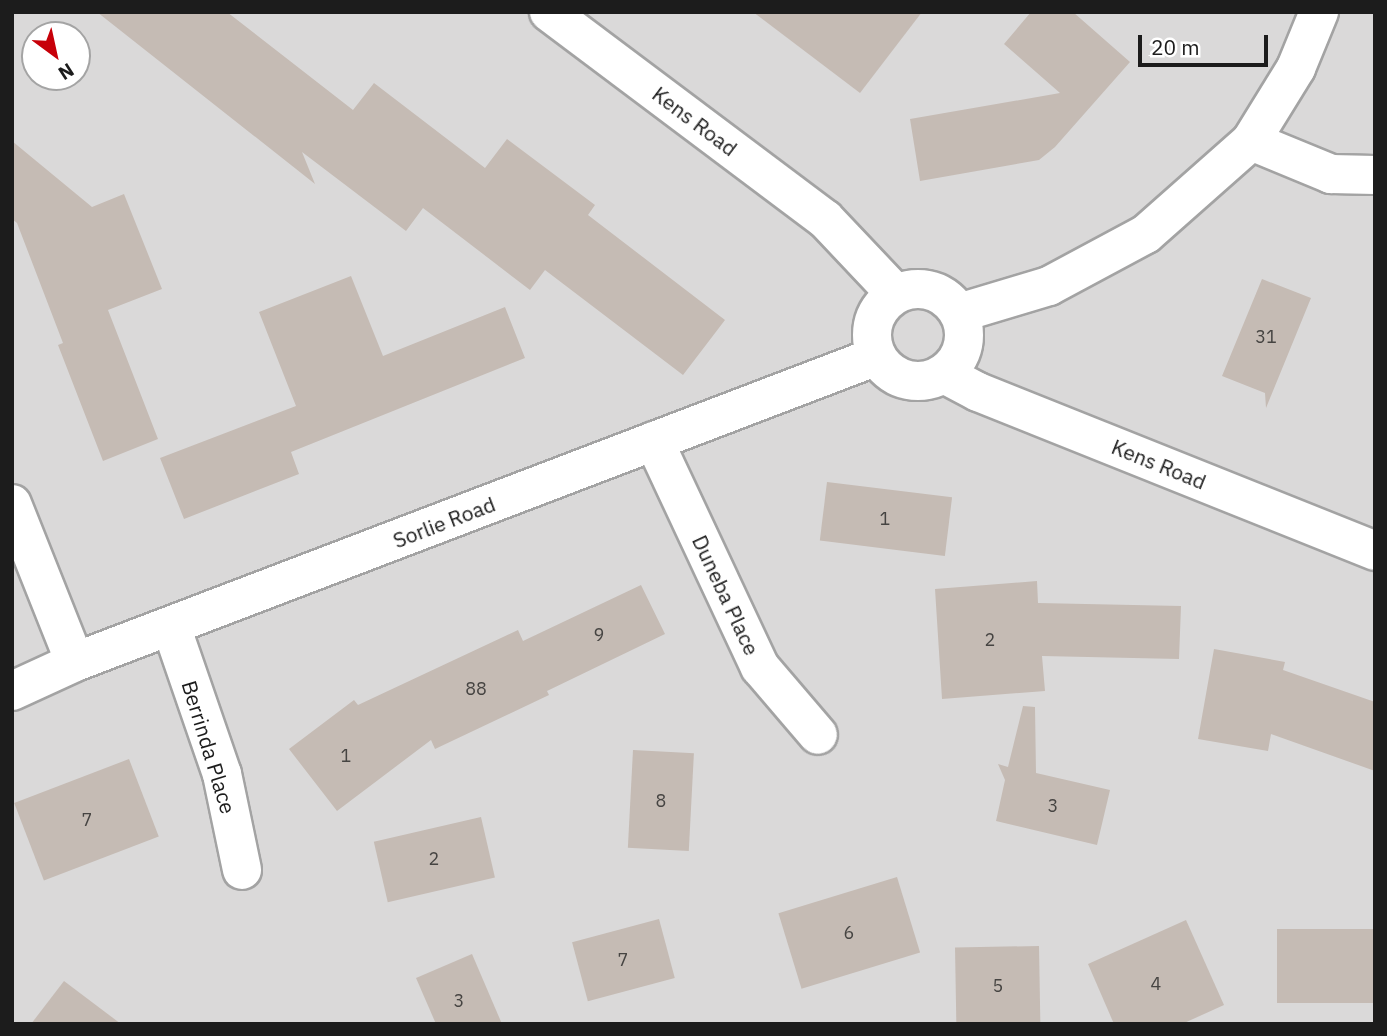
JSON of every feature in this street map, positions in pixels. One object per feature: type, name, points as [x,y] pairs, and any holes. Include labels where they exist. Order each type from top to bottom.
[{"type":"street","name":"Kens Road","points":[[549,12],[825,219],[896,294]]},
{"type":"street","points":[[959,313],[1049,286],[1146,234],[1251,141],[1296,68],[1319,12]]},
{"type":"street","points":[[1251,141],[1331,174],[1375,175]]},
{"type":"street","points":[[909,289],[928,289],[941,294],[959,313],[965,334],[963,346],[960,357],[944,374],[923,381],[901,378],[891,373],[877,356],[872,339],[874,322],[877,313],[896,294],[909,289]]},
{"type":"street","name":"Sorlie Road","points":[[12,691],[75,662],[877,356]]},
{"type":"street","name":"Kens Road","points":[[944,374],[978,392],[1375,551]]},
{"type":"street","name":"Duneba Place","points":[[654,441],[760,667],[818,735]]},
{"type":"street","points":[[12,504],[75,662]]},
{"type":"street","name":"Berrinda Place","points":[[171,626],[222,774],[242,870]]},
{"type":"shaded area","points":[[12,12],[1375,12],[1375,1024],[12,1024]]},
{"type":"building","points":[[97,12],[227,12],[353,110],[374,83],[485,168],[507,139],[595,205],[588,215],[725,320],[683,375],[545,270],[530,290],[423,208],[406,231],[302,152],[315,184]]},
{"type":"building","points":[[753,12],[922,12],[860,93]]},
{"type":"building","points":[[1031,12],[1073,12],[1130,62],[1055,147],[1039,160],[920,181],[910,119],[1060,93],[1004,44]]},
{"type":"building","points":[[12,141],[92,207],[124,194],[162,289],[108,310],[158,439],[103,461],[58,345],[63,343],[17,223],[12,219]]},
{"type":"building","points":[[351,276],[383,356],[505,307],[525,358],[291,452],[299,474],[184,519],[160,458],[296,406],[259,312]]},
{"type":"building","points":[[1262,279],[1311,298],[1266,408],[1265,393],[1222,376]]},
{"type":"building","points":[[827,482],[952,497],[945,556],[820,541]]},
{"type":"building","points":[[1037,581],[1038,603],[1181,606],[1179,659],[1042,656],[1045,691],[942,699],[935,589]]},
{"type":"building","points":[[641,585],[665,634],[547,691],[549,695],[435,749],[431,740],[337,811],[289,749],[354,700],[358,705],[518,630],[523,641]]},
{"type":"building","points":[[1214,649],[1285,662],[1283,670],[1375,702],[1375,771],[1271,734],[1268,751],[1198,739]]},
{"type":"building","points":[[1023,706],[1035,707],[1036,773],[1110,790],[1097,845],[996,821],[1005,780],[998,764],[1008,767]]},
{"type":"building","points":[[633,750],[694,753],[689,851],[628,848]]},
{"type":"building","points":[[129,759],[159,836],[44,881],[14,803]]},
{"type":"building","points":[[481,817],[495,877],[388,902],[374,842]]},
{"type":"building","points":[[897,877],[920,953],[802,989],[778,913]]},
{"type":"building","points":[[659,919],[675,978],[588,1001],[572,942]]},
{"type":"building","points":[[1186,920],[1224,1005],[1182,1024],[1114,1024],[1088,964]]},
{"type":"building","points":[[1277,929],[1375,929],[1375,1003],[1277,1003]]},
{"type":"building","points":[[1039,946],[1040,1024],[956,1024],[955,947]]},
{"type":"building","points":[[472,954],[502,1024],[436,1024],[416,978]]},
{"type":"building","points":[[64,981],[121,1024],[31,1024]]}]
